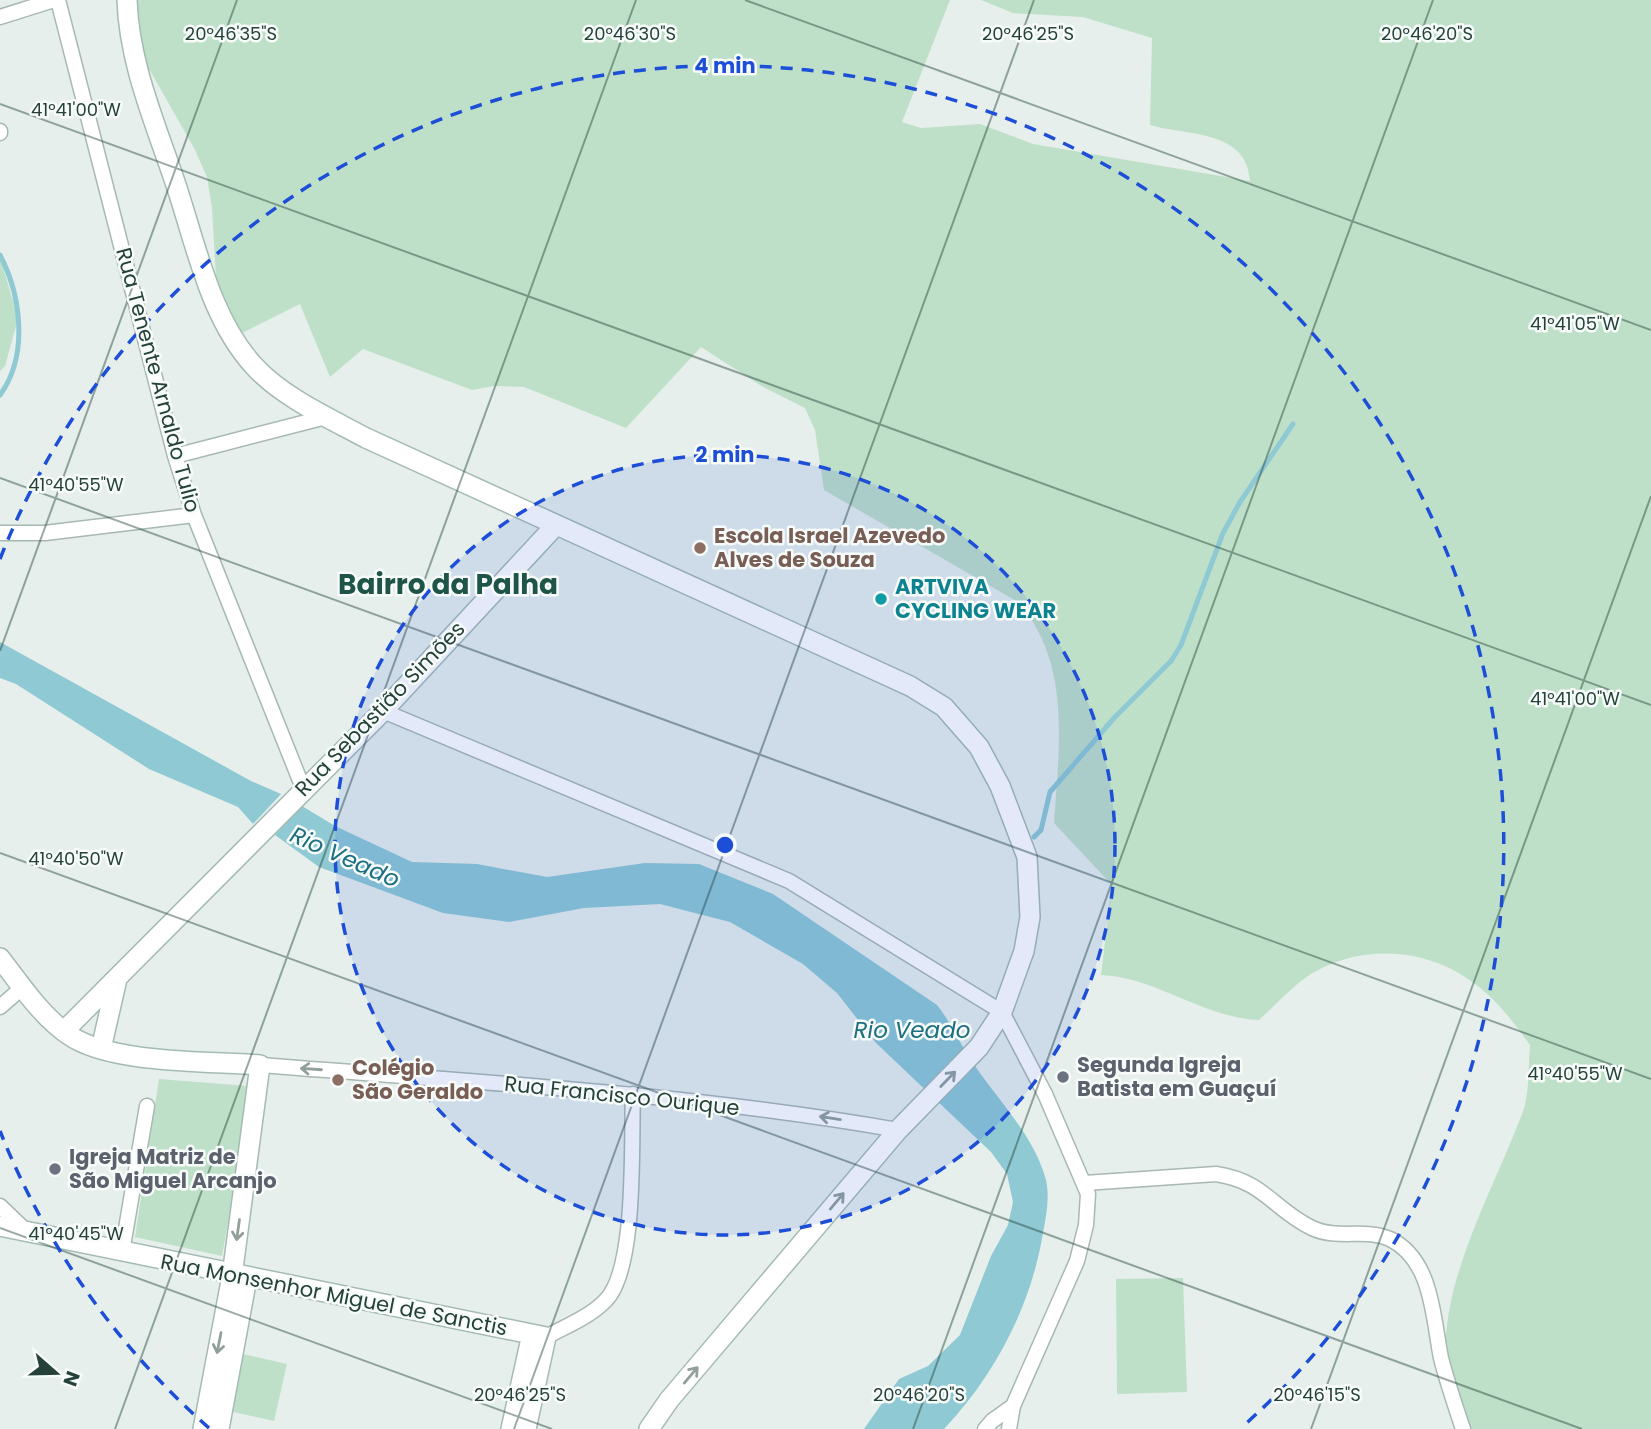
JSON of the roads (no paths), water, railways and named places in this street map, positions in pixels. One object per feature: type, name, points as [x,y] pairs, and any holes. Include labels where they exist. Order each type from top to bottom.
[{"type":"street","points":[[0,17],[56,0]]},
{"type":"street","name":"Rua Tenente Arnaldo Tulio","points":[[56,0],[175,456],[297,794]]},
{"type":"street","points":[[127,0],[135,64],[224,321],[255,367],[327,417],[555,526],[776,623],[910,686],[944,707],[979,747],[1000,786],[1027,857],[1030,917],[1024,951],[1002,1012],[979,1047],[898,1130],[669,1400],[649,1429]]},
{"type":"street","points":[[175,456],[327,417]]},
{"type":"street","points":[[0,533],[45,533],[194,514]]},
{"type":"street","name":"Rua Sebastião Simões","points":[[64,1031],[297,794],[383,711],[555,526]]},
{"type":"street","points":[[383,711],[789,881],[1002,1012],[1045,1094],[1088,1194],[1086,1225],[1077,1261],[1013,1406],[1009,1429]]},
{"type":"street","points":[[0,958],[64,1031],[101,1049],[125,1055],[260,1065],[239,1277],[219,1429]]},
{"type":"street","points":[[101,1049],[117,978]]},
{"type":"street","points":[[0,1007],[23,987]]},
{"type":"street","name":"Rua Francisco Ourique","points":[[260,1065],[633,1094],[826,1117],[898,1130]]},
{"type":"street","points":[[511,1429],[539,1335],[595,1310],[616,1285],[625,1258],[633,1094]]},
{"type":"street","points":[[122,1252],[147,1106]]},
{"type":"street","points":[[1084,1183],[1216,1174],[1235,1177],[1251,1183],[1300,1222],[1316,1230],[1334,1234],[1374,1234],[1391,1240],[1412,1259],[1425,1281],[1449,1387],[1463,1429]]},
{"type":"street","points":[[0,1206],[26,1231]]},
{"type":"street","name":"Rua Monsenhor Miguel de Sanctis","points":[[0,1226],[239,1277],[539,1335]]},
{"type":"street","points":[[203,1429],[239,1277]]},
{"type":"street","points":[[526,1429],[539,1335]]},
{"type":"street","points":[[985,1429],[1013,1406]]},
{"type":"water","points":[[0,642],[251,781],[281,794],[253,824],[238,807],[149,769],[16,684],[0,678]]},
{"type":"water","name":"Rio Veado","points":[[302,806],[335,826],[412,862],[477,864],[547,877],[645,863],[699,864],[773,894],[937,1005],[978,1070],[1032,1146],[1046,1180],[1048,1193],[1037,1260],[1020,1313],[995,1363],[944,1429],[864,1429],[899,1379],[928,1366],[960,1335],[991,1256],[1008,1225],[1013,1202],[1007,1174],[991,1152],[876,1043],[837,993],[803,964],[730,922],[660,904],[584,908],[509,922],[443,913],[319,867],[275,835]]},
{"type":"waterway","points":[[0,255],[13,288],[19,325],[15,362],[0,395]]},
{"type":"waterway","points":[[1034,837],[1041,830],[1050,792],[1114,718],[1171,661],[1181,645],[1223,533],[1240,502],[1293,424]]},
{"type":"place","name":"Escola Israel Azevedo Alves de Souza","points":[[700,548]]},
{"type":"place","name":"ARTVIVA CYCLING WEAR","points":[[881,599]]},
{"type":"place","name":"Segunda Igreja Batista em Guaçuí","points":[[1063,1077]]},
{"type":"place","name":"Colégio São Geraldo","points":[[338,1080]]},
{"type":"place","name":"Igreja Matriz de São Miguel Arcanjo","points":[[55,1169]]},
{"type":"district","name":"Bairro da Palha","points":[[448,584]]}]
